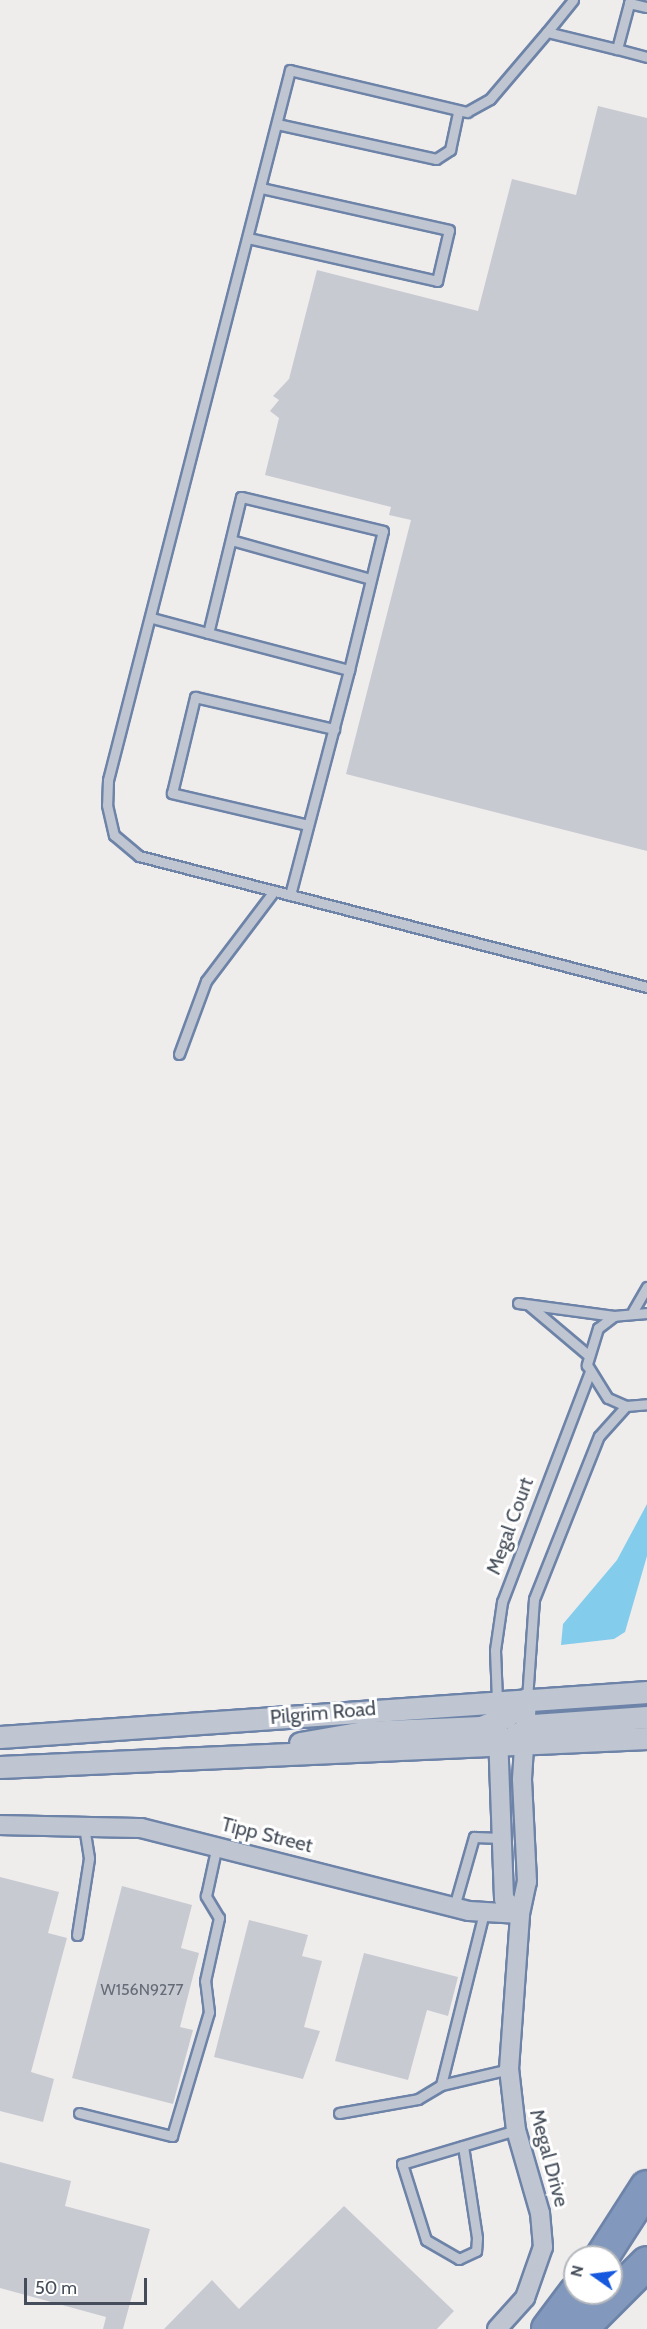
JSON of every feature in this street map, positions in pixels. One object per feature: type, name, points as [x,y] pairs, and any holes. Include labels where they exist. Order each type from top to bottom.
[{"type":"highway","points":[[610,2245],[647,2187]]},
{"type":"highway","points":[[581,2329],[647,2263]]},
{"type":"highway","points":[[548,2329],[566,2305]]},
{"type":"street","name":"Pilgrim Road","points":[[0,1737],[498,1711],[527,1699],[647,1692]]},
{"type":"street","name":"Megal Drive","points":[[497,2329],[531,2288],[543,2247],[540,2213],[516,2130],[509,2069],[520,1914],[527,1882],[525,1735],[527,1699]]},
{"type":"street","points":[[273,1755],[304,1741],[498,1711],[504,1899],[520,1914]]},
{"type":"street","points":[[499,1744],[525,1735],[647,1717]]},
{"type":"street","points":[[525,1735],[647,1738]]},
{"type":"street","name":"Pilgrim Road","points":[[0,1767],[499,1744]]},
{"type":"street","name":"Tipp Street","points":[[0,1825],[84,1823],[218,1845],[454,1907],[484,1913],[520,1914]]},
{"type":"lane","points":[[573,0],[490,99],[458,113],[290,70],[152,618],[108,780],[114,835],[140,856],[647,987]]},
{"type":"lane","points":[[617,49],[630,1],[647,7]]},
{"type":"lane","points":[[547,32],[647,57]]},
{"type":"lane","points":[[277,123],[436,159],[450,150],[458,113]]},
{"type":"lane","points":[[248,238],[437,281],[449,230],[261,188]]},
{"type":"lane","points":[[208,633],[241,496],[383,531],[290,895]]},
{"type":"lane","points":[[231,540],[371,579]]},
{"type":"lane","points":[[152,618],[349,670]]},
{"type":"lane","points":[[308,825],[172,793],[195,697],[334,729]]},
{"type":"lane","points":[[179,1054],[206,981],[274,891]]},
{"type":"lane","points":[[633,1311],[647,1287]]},
{"type":"lane","points":[[518,1303],[614,1316],[633,1311],[647,1313]]},
{"type":"lane","points":[[530,1306],[588,1355]]},
{"type":"lane","points":[[614,1316],[598,1328],[588,1355],[590,1372],[608,1398],[626,1406],[647,1405]]},
{"type":"lane","name":"Megal Court","points":[[498,1711],[496,1643],[502,1602],[590,1372]]},
{"type":"lane","points":[[527,1699],[534,1599],[599,1436],[626,1406]]},
{"type":"lane","points":[[77,1935],[88,1878],[84,1823]]},
{"type":"lane","points":[[454,1907],[474,1837],[502,1838]]},
{"type":"lane","points":[[79,2113],[172,2136],[210,2012],[204,1981],[219,1918],[206,1896],[218,1845]]},
{"type":"lane","points":[[441,2085],[484,1913]]},
{"type":"lane","points":[[339,2113],[418,2099],[441,2085],[509,2069]]},
{"type":"lane","points":[[463,2146],[477,2238],[476,2251],[459,2259],[426,2240],[402,2164],[516,2130]]},
{"type":"water","points":[[647,1504],[647,1556],[625,1632],[614,1639],[561,1645],[563,1624],[617,1560]]},
{"type":"building","points":[[598,106],[647,118],[647,851],[346,774],[411,520],[389,515],[391,507],[265,475],[279,418],[270,411],[279,400],[273,396],[289,379],[317,270],[478,311],[512,179],[576,195]]},
{"type":"building","points":[[0,1877],[59,1892],[48,1933],[67,1938],[31,2072],[54,2079],[43,2122],[0,2111]]},
{"type":"building","points":[[122,1886],[192,1905],[181,1948],[199,1953],[180,2027],[193,2030],[173,2104],[72,2078]]},
{"type":"building","points":[[249,1920],[308,1935],[302,1956],[322,1961],[304,2027],[320,2031],[303,2079],[214,2057]]},
{"type":"building","points":[[364,1953],[458,1977],[448,2016],[427,2010],[408,2080],[335,2061]]},
{"type":"building","points":[[0,2162],[71,2181],[65,2206],[150,2229],[123,2329],[103,2329],[106,2317],[0,2288]]},
{"type":"building","points":[[344,2206],[454,2311],[437,2329],[164,2329],[212,2280],[239,2309]]}]
